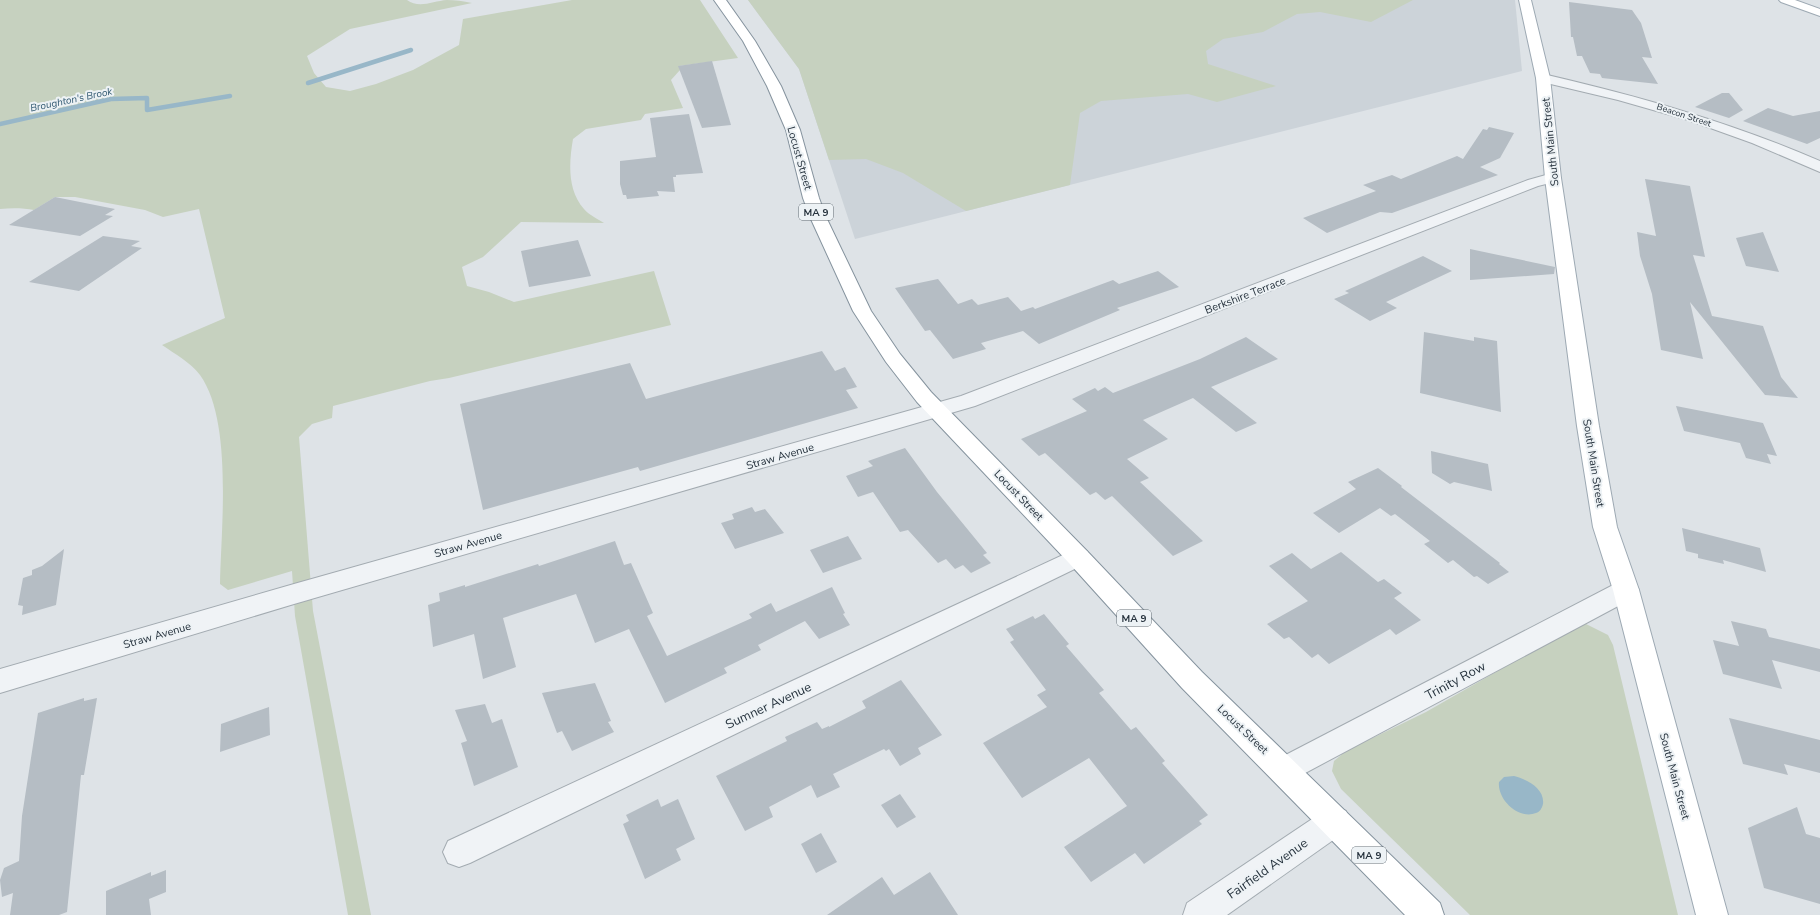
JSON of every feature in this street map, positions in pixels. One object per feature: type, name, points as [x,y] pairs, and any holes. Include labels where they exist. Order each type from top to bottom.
[{"type":"main road","name":"Locust Street","points":[[720,0],[749,41],[778,94],[793,130],[811,198],[818,217],[862,311],[893,358],[938,411],[1078,557],[1192,680],[1428,915]]},
{"type":"main road","name":"South Main Street","points":[[1525,0],[1543,78],[1553,178],[1595,474],[1605,527],[1626,590],[1712,915]]},
{"type":"main road","points":[[1784,0],[1820,13]]},
{"type":"street","name":"Beacon Street","points":[[1543,78],[1649,104],[1697,119],[1816,163]]},
{"type":"street","name":"Berkshire Terrace","points":[[938,411],[1026,380],[1533,182],[1553,178]]},
{"type":"street","name":"Straw Avenue","points":[[0,681],[299,593],[938,411]]},
{"type":"street","name":"Sumner Avenue","points":[[459,852],[1078,557]]},
{"type":"street","name":"Trinity Row","points":[[1284,770],[1626,590]]},
{"type":"street","name":"Fairfield Avenue","points":[[1199,915],[1335,821]]},
{"type":"shaded area","points":[[748,0],[1515,0],[1522,71],[855,239],[799,69]]},
{"type":"green space","points":[[0,0],[407,0],[416,4],[426,4],[447,0],[472,3],[350,29],[307,56],[314,73],[326,87],[350,91],[376,84],[413,70],[459,45],[463,19],[572,0],[700,0],[738,58],[679,66],[680,70],[671,80],[683,108],[645,114],[641,120],[586,129],[573,139],[570,166],[572,185],[578,201],[586,211],[604,223],[521,222],[483,257],[462,267],[467,286],[489,292],[514,302],[654,271],[671,325],[449,378],[430,381],[333,406],[332,418],[312,424],[299,437],[313,611],[371,915],[348,915],[295,616],[292,571],[228,590],[220,584],[223,476],[217,419],[210,395],[200,375],[187,362],[162,345],[225,318],[199,209],[163,217],[145,210],[75,197],[55,197],[34,210],[17,208],[0,209]]},
{"type":"green space","points":[[748,0],[1413,0],[1371,22],[1320,12],[1297,14],[1263,32],[1223,39],[1206,51],[1208,64],[1276,86],[1217,102],[1188,94],[1101,101],[1080,113],[1070,185],[966,211],[903,173],[866,159],[829,160],[799,69]]},
{"type":"green space","points":[[1586,624],[1608,635],[1613,645],[1678,915],[1470,915],[1341,789],[1332,771],[1334,761],[1346,751],[1426,712],[1576,626]]},
{"type":"water","points":[[1514,776],[1524,779],[1534,785],[1541,793],[1543,804],[1539,812],[1522,814],[1516,811],[1505,801],[1501,795],[1499,782],[1504,777]]},
{"type":"building","points":[[1569,2],[1632,10],[1641,23],[1652,58],[1642,57],[1658,84],[1602,78],[1600,74],[1590,73],[1582,56],[1577,56],[1573,37],[1571,37]]},
{"type":"building","points":[[712,61],[731,125],[702,128],[678,66]]},
{"type":"building","points":[[1722,93],[1729,93],[1743,110],[1729,118],[1695,107]]},
{"type":"building","points":[[1768,108],[1793,116],[1820,111],[1820,138],[1807,144],[1743,121]]},
{"type":"building","points":[[689,114],[703,173],[676,175],[676,177],[673,177],[675,192],[657,191],[659,196],[627,199],[626,195],[623,195],[620,184],[620,161],[656,157],[650,118]]},
{"type":"building","points":[[1489,127],[1514,133],[1500,158],[1480,167],[1498,175],[1392,213],[1380,212],[1327,233],[1303,218],[1376,191],[1363,185],[1392,175],[1401,179],[1457,156],[1463,159],[1483,129],[1487,130]]},
{"type":"building","points":[[1645,179],[1690,186],[1705,257],[1693,255],[1712,316],[1763,326],[1781,377],[1798,398],[1765,395],[1690,302],[1703,359],[1661,350],[1652,294],[1640,256],[1637,232],[1656,236]]},
{"type":"building","points":[[55,197],[115,209],[105,215],[113,216],[80,236],[9,225]]},
{"type":"building","points":[[1763,232],[1779,272],[1746,266],[1736,238]]},
{"type":"building","points":[[103,236],[140,241],[131,246],[142,248],[79,291],[29,282]]},
{"type":"building","points":[[578,240],[591,276],[529,287],[521,251]]},
{"type":"building","points":[[1470,249],[1555,267],[1554,274],[1470,280]]},
{"type":"building","points":[[1423,256],[1452,271],[1386,302],[1397,308],[1370,321],[1334,299],[1349,293],[1345,291]]},
{"type":"building","points":[[1158,271],[1179,287],[1117,308],[1120,310],[1039,344],[1023,331],[981,343],[986,349],[953,359],[930,330],[925,331],[895,288],[938,279],[958,304],[972,299],[978,305],[1008,297],[1021,311],[1033,307],[1035,309],[1113,280],[1119,284]]},
{"type":"building","points":[[1424,332],[1474,341],[1474,337],[1497,341],[1501,412],[1420,393]]},
{"type":"building","points":[[1246,337],[1278,359],[1211,387],[1257,423],[1236,432],[1193,398],[1143,420],[1168,439],[1127,459],[1149,478],[1140,482],[1203,541],[1173,556],[1112,496],[1105,500],[1096,492],[1090,495],[1045,453],[1039,456],[1021,439],[1087,411],[1072,399],[1095,388],[1098,391],[1105,387],[1113,393],[1200,359]]},
{"type":"building","points":[[822,351],[835,371],[845,367],[857,387],[846,390],[858,408],[640,471],[638,467],[483,510],[460,404],[630,363],[646,399]]},
{"type":"building","points":[[1676,406],[1763,423],[1777,456],[1767,454],[1771,464],[1746,458],[1740,443],[1684,431]]},
{"type":"building","points":[[905,448],[937,492],[987,553],[983,555],[991,563],[971,573],[963,565],[955,569],[946,559],[938,563],[908,530],[900,532],[873,492],[858,497],[846,476],[873,466],[868,461]]},
{"type":"building","points":[[1431,451],[1488,464],[1492,491],[1454,482],[1450,484],[1432,473]]},
{"type":"building","points":[[1378,468],[1500,563],[1499,564],[1509,572],[1488,584],[1477,576],[1474,577],[1453,560],[1448,563],[1424,544],[1430,541],[1395,514],[1391,516],[1380,508],[1339,533],[1313,513],[1356,489],[1348,482]]},
{"type":"building","points":[[752,507],[755,512],[765,509],[784,533],[735,549],[721,523],[734,519],[732,514]]},
{"type":"building","points":[[1682,528],[1760,548],[1766,572],[1723,560],[1724,564],[1698,558],[1698,554],[1686,551]]},
{"type":"building","points":[[848,536],[862,559],[823,573],[810,550]]},
{"type":"building","points":[[615,541],[624,565],[631,563],[653,613],[647,616],[667,656],[752,618],[749,614],[771,603],[776,612],[832,587],[845,613],[843,614],[850,625],[819,639],[805,621],[758,645],[761,650],[724,668],[727,673],[665,703],[629,629],[595,643],[576,594],[503,618],[516,667],[483,679],[474,634],[433,647],[428,605],[440,601],[439,593],[465,585],[465,587],[538,564],[539,566]]},
{"type":"building","points":[[64,549],[56,605],[22,615],[23,606],[18,605],[23,578],[32,575],[32,570],[42,566]]},
{"type":"building","points":[[1341,552],[1378,582],[1384,579],[1402,593],[1394,598],[1421,620],[1396,635],[1390,629],[1329,664],[1318,654],[1312,658],[1289,637],[1284,639],[1267,624],[1308,601],[1269,566],[1292,553],[1311,569]]},
{"type":"building","points":[[1044,614],[1069,644],[1066,646],[1104,690],[1099,693],[1131,730],[1136,727],[1165,761],[1162,763],[1208,815],[1199,821],[1202,824],[1144,864],[1135,853],[1091,882],[1064,847],[1127,806],[1089,758],[1022,798],[983,743],[1047,707],[1037,695],[1046,690],[1010,642],[1014,640],[1006,629],[1033,616],[1035,619]]},
{"type":"building","points":[[1731,621],[1766,629],[1769,637],[1820,649],[1820,672],[1772,660],[1782,689],[1723,674],[1713,640],[1739,646]]},
{"type":"building","points":[[901,680],[942,735],[918,748],[921,754],[900,766],[889,749],[886,751],[884,749],[833,774],[840,787],[817,798],[811,785],[769,807],[773,817],[745,831],[716,776],[787,741],[785,737],[817,722],[822,729],[829,727],[866,708],[862,701]]},
{"type":"building","points":[[595,683],[611,721],[608,722],[614,732],[572,751],[562,731],[557,733],[542,693]]},
{"type":"building","points":[[84,698],[84,701],[97,698],[84,775],[81,775],[67,912],[59,915],[10,915],[13,893],[2,897],[0,880],[4,868],[19,861],[22,816],[38,713]]},
{"type":"building","points":[[485,704],[492,723],[502,719],[518,767],[474,786],[461,743],[467,741],[455,710]]},
{"type":"building","points":[[269,707],[270,735],[220,752],[221,724]]},
{"type":"building","points":[[1729,718],[1820,740],[1820,773],[1784,764],[1788,775],[1743,764]]},
{"type":"building","points":[[900,794],[916,817],[897,828],[881,805]]},
{"type":"building","points":[[658,799],[661,807],[678,799],[695,839],[676,849],[681,860],[645,879],[623,824],[629,821],[626,815]]},
{"type":"building","points":[[1797,807],[1806,834],[1820,838],[1820,904],[1764,888],[1748,828]]},
{"type":"building","points":[[821,833],[837,862],[816,873],[801,844]]},
{"type":"building","points":[[166,870],[166,892],[149,899],[151,915],[106,915],[106,891],[151,872],[151,876]]},
{"type":"building","points":[[930,872],[958,915],[827,915],[882,877],[894,895]]},
{"type":"waterway","name":"Broughton's Brook","points":[[308,83],[411,50]]},
{"type":"waterway","name":"Broughton's Brook","points":[[0,124],[111,99],[147,98],[147,110],[230,96]]}]
